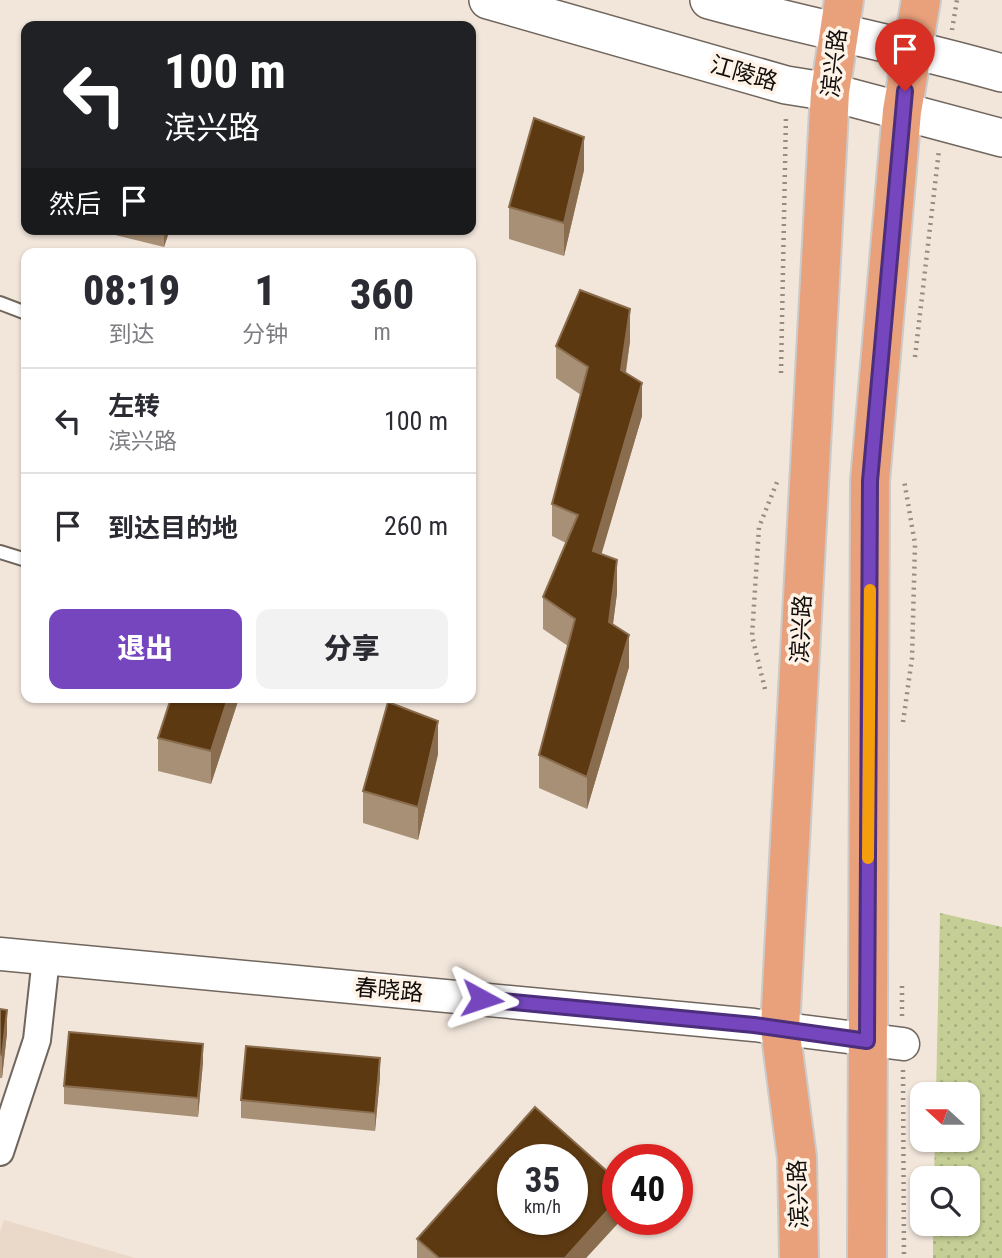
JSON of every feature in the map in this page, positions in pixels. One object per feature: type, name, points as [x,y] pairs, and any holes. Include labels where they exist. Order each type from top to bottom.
[{"type":"main road","name":"江陵路","points":[[488,0],[786,85],[830,92],[1002,138]]},
{"type":"main road","points":[[709,0],[792,23],[840,16],[930,54],[1002,73]]},
{"type":"main road","points":[[867,1258],[866,1161],[885,1042],[870,481],[902,111],[930,54],[921,0]]},
{"type":"main road","name":"滨兴路","points":[[799,1258],[797,1158],[780,1028],[830,92],[840,16]]},
{"type":"street","name":"春晓路","points":[[0,954],[780,1028],[885,1042]]},
{"type":"street","points":[[0,1152],[37,1040],[46,958]]},
{"type":"lane","points":[[0,303],[21,311]]},
{"type":"lane","points":[[0,552],[21,558]]},
{"type":"path","points":[[930,54],[957,0]]},
{"type":"path","points":[[914,363],[942,121]]},
{"type":"path","points":[[902,470],[915,544],[912,658],[902,726]]},
{"type":"path","points":[[902,975],[885,1042],[904,1258]]},
{"type":"shaded area","points":[[4,1220],[135,1258],[0,1258],[0,1232]]},
{"type":"green space","points":[[940,913],[1002,927],[1002,1258],[933,1258],[933,1236],[980,1236],[980,1166],[934,1166],[935,1152],[980,1152],[980,1082],[936,1082]]},
{"type":"building","points":[[534,118],[584,137],[564,223],[509,207]]},
{"type":"building","points":[[580,290],[630,309],[621,370],[642,383],[593,551],[617,560],[609,622],[629,635],[587,777],[539,755],[575,619],[543,597],[578,515],[552,504],[588,367],[556,346]]},
{"type":"building","points":[[169,703],[226,703],[211,751],[158,738]]},
{"type":"building","points":[[388,703],[438,721],[418,807],[363,791]]},
{"type":"building","points":[[0,1009],[7,1010],[2,1055],[0,1054]]},
{"type":"building","points":[[69,1032],[203,1044],[198,1098],[64,1086]]},
{"type":"building","points":[[246,1046],[380,1058],[375,1113],[241,1100]]},
{"type":"building","points":[[535,1107],[576,1144],[502,1144]]},
{"type":"building","points":[[497,1150],[497,1235],[586,1235],[565,1258],[439,1258],[417,1239]]},
{"type":"building","points":[[588,1154],[602,1167],[602,1217],[588,1232]]},
{"type":"slow traffic","points":[[868,858],[870,590]]},
{"type":"route","points":[[482,999],[754,1025],[867,1041],[870,481],[905,91]]}]
